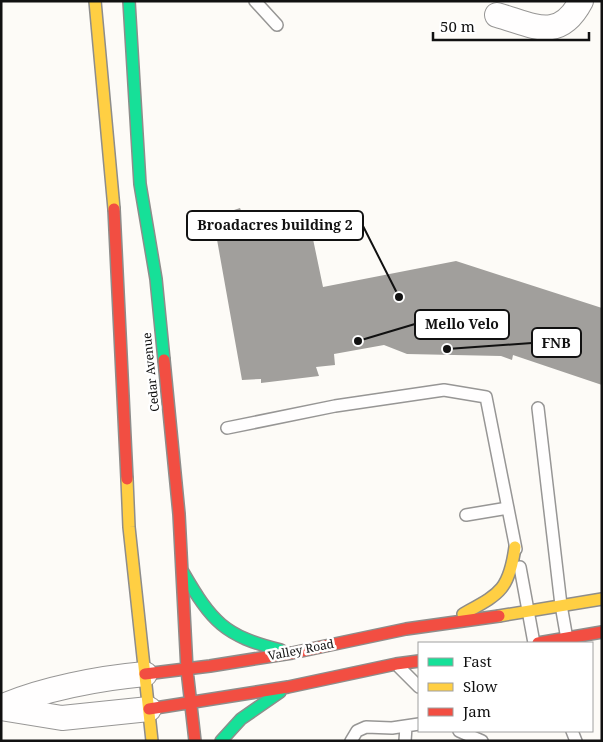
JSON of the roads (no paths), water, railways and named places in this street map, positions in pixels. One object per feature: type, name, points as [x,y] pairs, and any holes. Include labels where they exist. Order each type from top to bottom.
[{"type":"main road","points":[[95,1],[113,186],[129,527],[152,741]]},
{"type":"main road","name":"Cedar Avenue","points":[[129,1],[140,184],[156,279],[179,514],[187,670],[194,741]]},
{"type":"main road","points":[[448,623],[497,596],[507,581],[516,547]]},
{"type":"main road","points":[[181,568],[199,600],[217,623],[230,633],[249,642],[292,652]]},
{"type":"main road","name":"Valley Road","points":[[145,674],[187,670],[292,652],[406,629],[528,612],[602,599]]},
{"type":"main road","points":[[552,642],[567,641],[602,632]]},
{"type":"main road","name":"Valley Road","points":[[149,709],[288,687],[418,661]]},
{"type":"main road","points":[[221,741],[232,725],[288,687]]},
{"type":"street","points":[[497,15],[541,28],[558,27],[572,17],[581,1]]},
{"type":"street","name":"Valley Road","points":[[1,708],[24,698],[57,689],[124,676],[145,674]]},
{"type":"street","name":"Valley Road","points":[[1,708],[62,718],[149,709]]},
{"type":"lane","points":[[254,1],[277,25]]},
{"type":"lane","points":[[227,428],[335,406],[436,391],[454,391],[486,397],[534,642]]},
{"type":"lane","points":[[538,408],[560,605],[567,641]]},
{"type":"lane","points":[[466,516],[508,508]]},
{"type":"lane","points":[[396,664],[418,686]]},
{"type":"lane","points":[[351,741],[361,728],[418,724]]},
{"type":"lane","points":[[405,741],[406,726]]},
{"type":"lane","points":[[461,732],[482,741]]},
{"type":"place","name":"Broadacres building 2","points":[[399,297]]},
{"type":"place","name":"Mello Velo","points":[[358,341]]},
{"type":"place","name":"FNB","points":[[447,349]]}]
